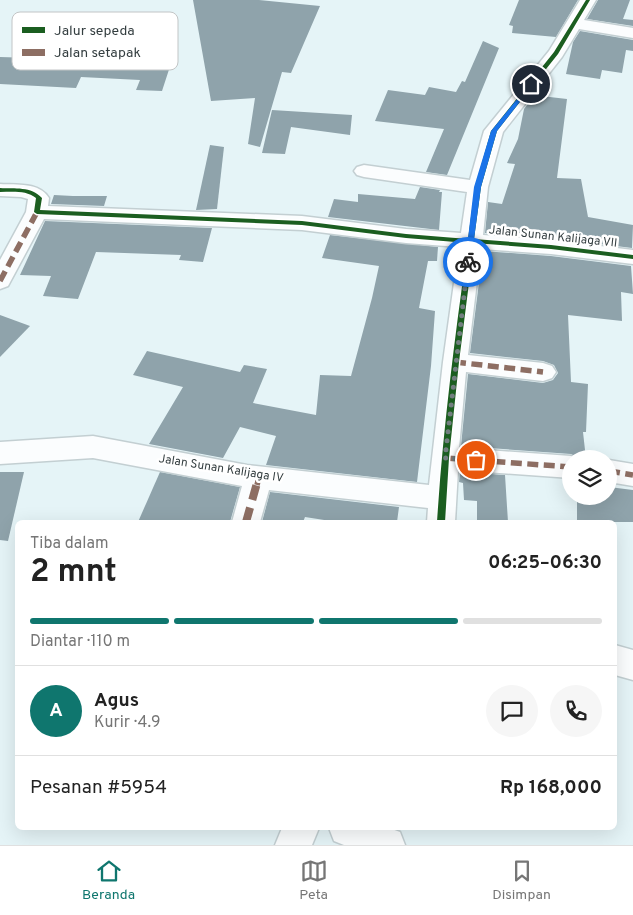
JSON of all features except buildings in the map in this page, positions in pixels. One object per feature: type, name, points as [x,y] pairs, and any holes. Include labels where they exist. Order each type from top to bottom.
[{"type":"street","points":[[442,510],[445,458],[455,362],[478,187],[494,131],[556,53],[588,0]]},
{"type":"street","points":[[575,23],[633,33]]},
{"type":"street","points":[[364,171],[478,187]]},
{"type":"street","points":[[0,190],[28,192],[36,194],[39,198],[37,212],[0,281]]},
{"type":"street","name":"Jalan Sunan Kalijaga VII","points":[[37,212],[302,223],[406,236],[471,240],[633,257]]},
{"type":"street","points":[[455,362],[543,372]]},
{"type":"street","name":"Jalan Sunan Kalijaga IV","points":[[0,453],[93,447],[442,510]]},
{"type":"street","points":[[445,458],[562,466]]},
{"type":"street","points":[[617,472],[633,474]]},
{"type":"street","points":[[247,520],[259,477]]},
{"type":"street","points":[[617,661],[633,665]]},
{"type":"street","points":[[293,845],[300,830]]},
{"type":"street","points":[[352,830],[387,845]]},
{"type":"marked path","points":[[0,281],[37,212]]},
{"type":"marked path","points":[[455,362],[543,372]]},
{"type":"marked path","points":[[445,458],[562,466]]},
{"type":"marked path","points":[[617,472],[633,475]]},
{"type":"marked path","points":[[247,520],[259,477]]},
{"type":"cycle path","points":[[441,520],[445,458],[455,362],[478,187],[494,131],[556,53],[588,0]]},
{"type":"cycle path","points":[[0,190],[26,191],[36,195],[39,198],[37,212],[302,223],[406,236],[551,247],[633,257]]},
{"type":"way so far","points":[[468,262],[445,458],[476,460]]},
{"type":"route","points":[[468,262],[478,187],[494,131],[531,84]]}]
